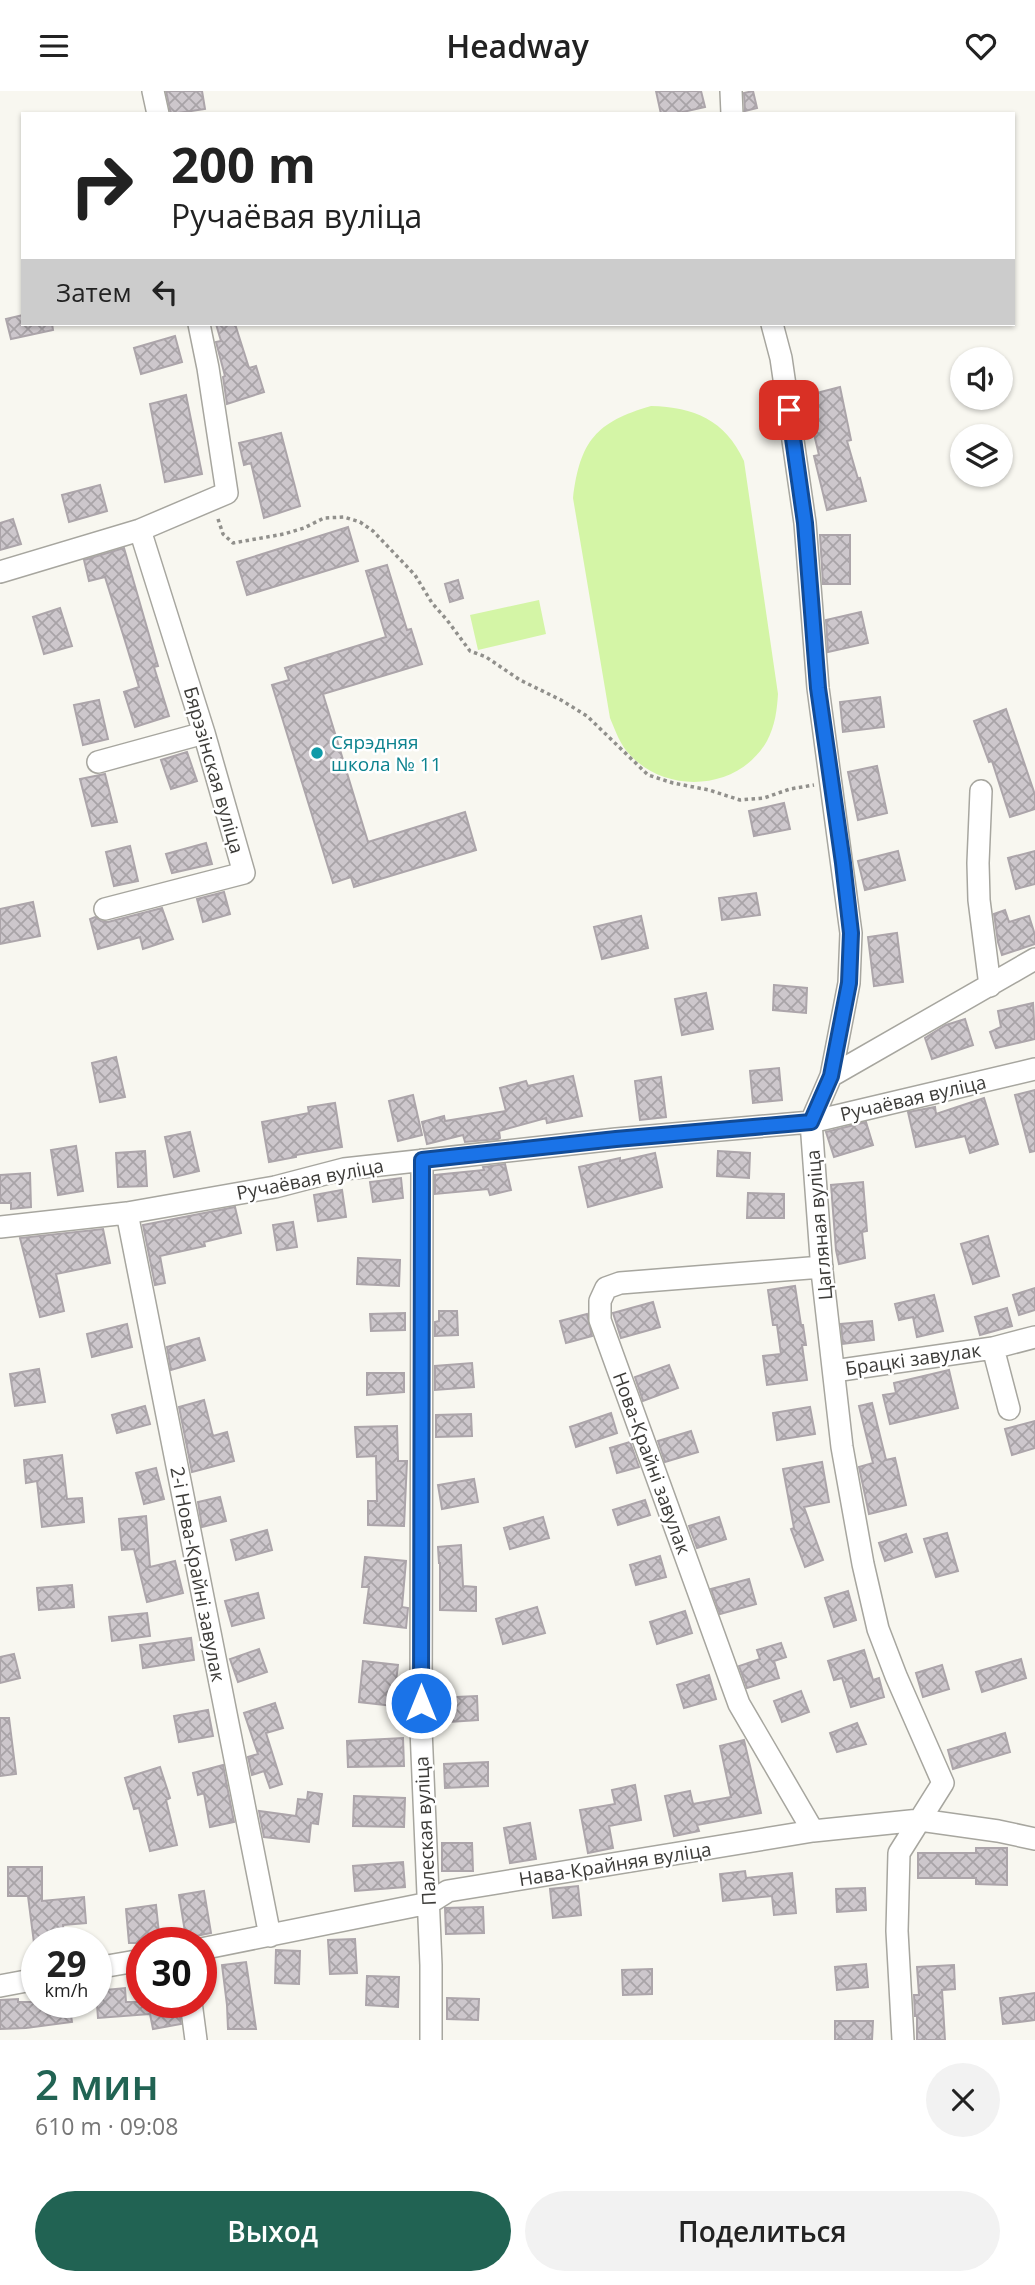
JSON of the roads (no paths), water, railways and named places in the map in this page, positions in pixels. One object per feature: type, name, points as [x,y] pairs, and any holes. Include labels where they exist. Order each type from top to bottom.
[{"type":"street","points":[[153,91],[158,112]]},
{"type":"street","points":[[731,91],[732,112]]},
{"type":"street","points":[[0,572],[140,530],[227,493],[199,326]]},
{"type":"street","name":"Цагляная вуліца","points":[[773,326],[781,358],[803,511],[818,688],[848,910],[851,956],[849,983],[831,1076],[811,1122],[822,1267],[842,1447],[878,1629],[943,1783],[920,1820]]},
{"type":"street","name":"Бярэзінская вуліца","points":[[105,909],[244,873],[204,733],[140,530]]},
{"type":"street","points":[[98,762],[204,733]]},
{"type":"street","points":[[981,791],[979,900],[990,986]]},
{"type":"street","points":[[831,1076],[1035,959]]},
{"type":"street","name":"Ручаёвая вуліца","points":[[0,1227],[127,1213],[275,1187],[344,1170],[628,1138],[811,1122],[1035,1069]]},
{"type":"street","name":"Палеская вуліца","points":[[422,1160],[421,1729],[429,1903],[431,2040]]},
{"type":"street","name":"2-і Нова-Крайні завулак","points":[[127,1213],[270,1936]]},
{"type":"street","name":"Нова-Крайні завулак","points":[[813,1831],[739,1704],[600,1320],[600,1301],[606,1288],[620,1283],[822,1267]]},
{"type":"street","name":"Брацкі завулак","points":[[834,1371],[993,1348],[1035,1337]]},
{"type":"street","name":"Брацкі завулак","points":[[993,1348],[1009,1409]]},
{"type":"street","points":[[903,2040],[897,1931],[899,1853],[920,1820]]},
{"type":"street","name":"Нава-Крайняя вуліца","points":[[217,1946],[429,1903],[448,1891],[813,1831],[920,1820],[1035,1839]]},
{"type":"street","points":[[0,1986],[21,1982]]},
{"type":"street","points":[[193,2018],[196,2040]]},
{"type":"place","name":"Сярэдняя школа № 11","points":[[317,753]]}]
